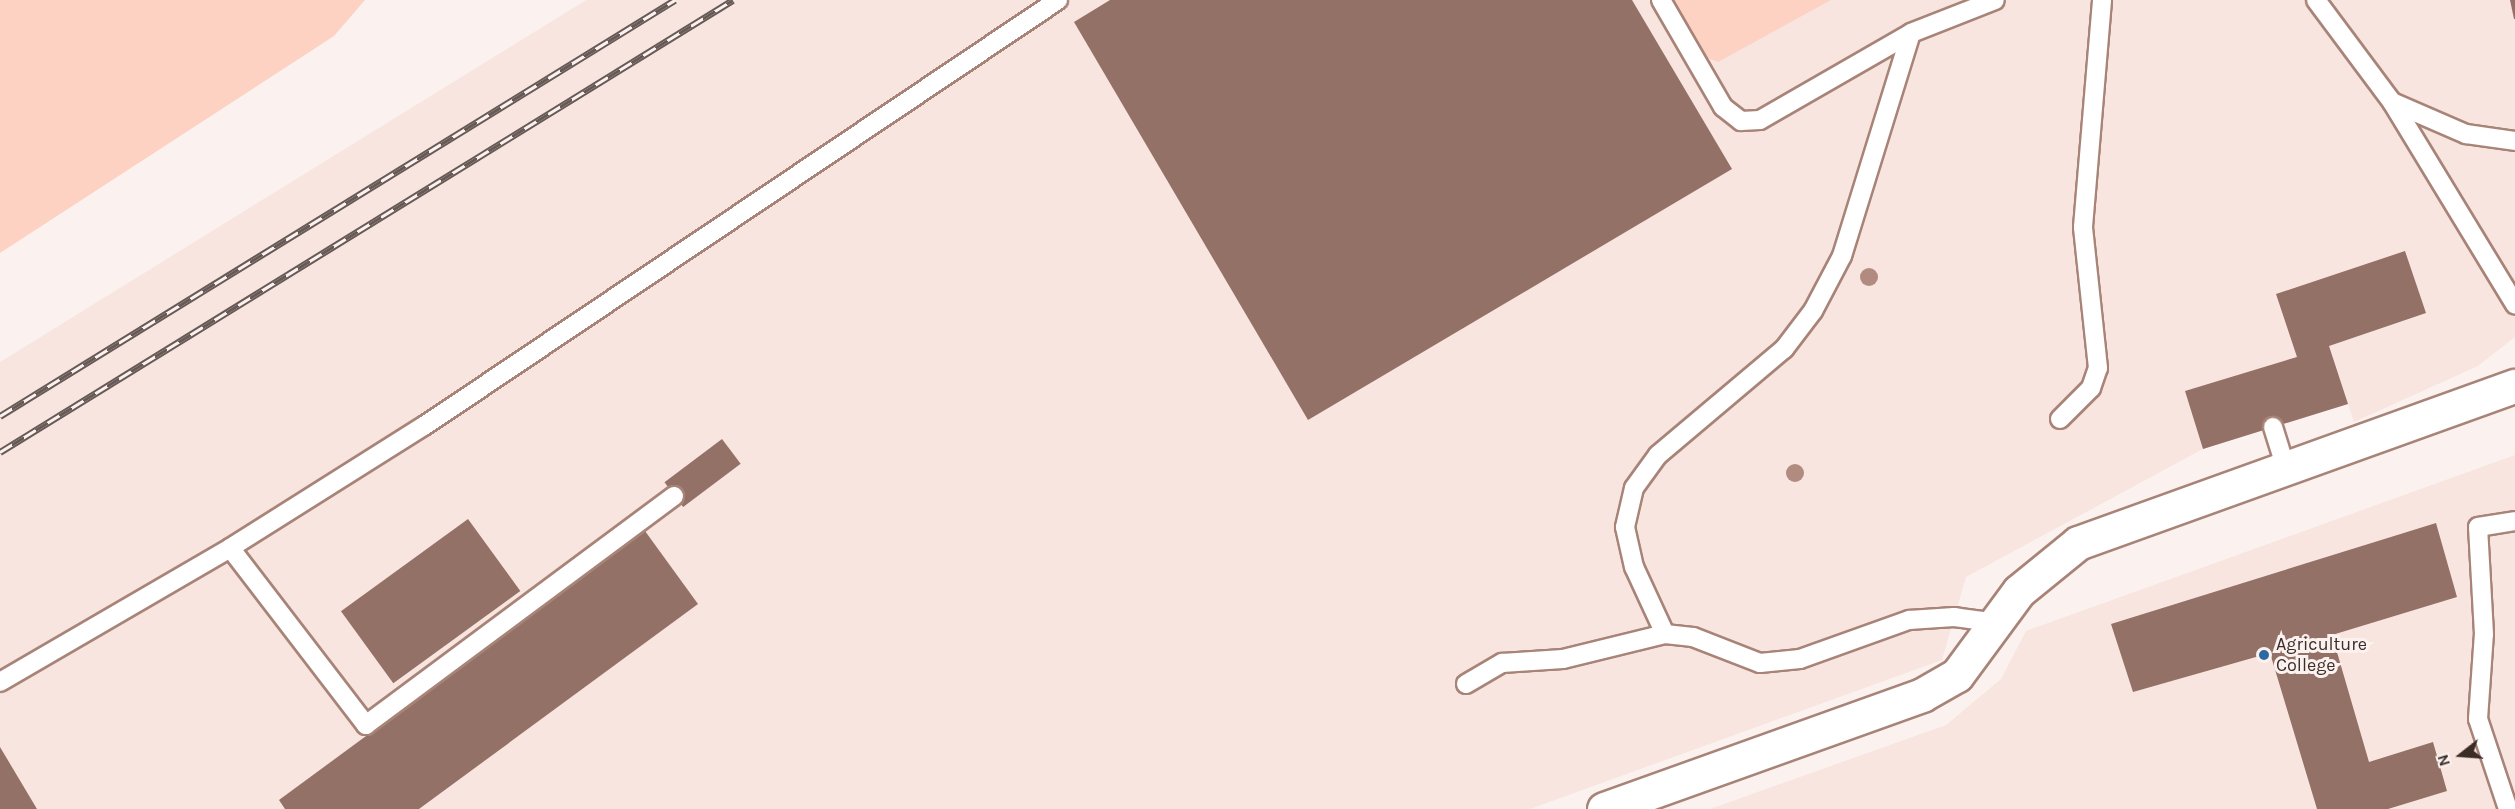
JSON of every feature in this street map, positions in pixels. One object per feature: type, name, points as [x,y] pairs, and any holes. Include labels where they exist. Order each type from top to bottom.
[{"type":"main road","points":[[1604,809],[1922,695],[1957,675],[2047,563],[2078,543],[2287,472],[2515,386]]},
{"type":"lane","points":[[0,682],[230,548],[424,426],[1058,0]]},
{"type":"lane","points":[[1661,0],[1723,107],[1741,121],[1760,120],[1911,33],[1995,0]]},
{"type":"lane","points":[[2060,419],[2091,388],[2098,368],[2083,227],[2102,0]]},
{"type":"lane","points":[[2316,0],[2392,102],[2515,304]]},
{"type":"lane","points":[[1665,634],[1634,567],[1627,537],[1635,488],[1658,455],[1784,349],[1813,311],[1842,256],[1911,33]]},
{"type":"lane","points":[[2392,102],[2466,134],[2515,141]]},
{"type":"lane","points":[[2273,427],[2287,472]]},
{"type":"lane","points":[[230,548],[366,725],[674,496]]},
{"type":"lane","points":[[2508,809],[2478,719],[2484,634],[2478,527],[2515,521]]},
{"type":"lane","points":[[1466,684],[1502,663],[1563,659],[1665,634],[1693,637],[1760,663],[1800,658],[1909,620],[1954,617],[1998,623]]},
{"type":"shaded area","points":[[0,0],[365,0],[334,36],[0,253]]},
{"type":"shaded area","points":[[586,0],[2515,0],[2515,337],[2478,366],[2354,422],[2348,404],[2203,449],[1966,577],[1942,660],[1530,809],[0,809],[0,362]]},
{"type":"shaded area","points":[[1671,0],[1831,0],[1718,62],[1705,57]]},
{"type":"shaded area","name":"Agriculture College","points":[[2515,455],[2515,809],[1710,809],[1946,725],[2001,679],[2026,631]]},
{"type":"building","points":[[1110,0],[1632,0],[1732,169],[1308,420],[1074,22]]},
{"type":"building","points":[[2510,0],[2515,0],[2515,19],[2514,19]]},
{"type":"building","points":[[2405,251],[2426,313],[2329,346],[2348,404],[2203,449],[2185,391],[2297,357],[2276,294]]},
{"type":"building","points":[[722,439],[741,464],[683,507],[664,482]]},
{"type":"building","points":[[468,519],[520,591],[393,683],[341,611]]},
{"type":"building","points":[[2436,523],[2457,597],[2332,635],[2369,762],[2433,742],[2447,791],[2388,809],[2317,809],[2270,653],[2133,692],[2111,624]]},
{"type":"building","points":[[645,531],[698,604],[419,809],[285,809],[279,800]]},
{"type":"building","points":[[0,747],[37,809],[0,809]]},
{"type":"railway","points":[[0,416],[675,0]]},
{"type":"railway","points":[[0,452],[733,0]]},
{"type":"place","name":"Agriculture College","points":[[2264,655]]}]
